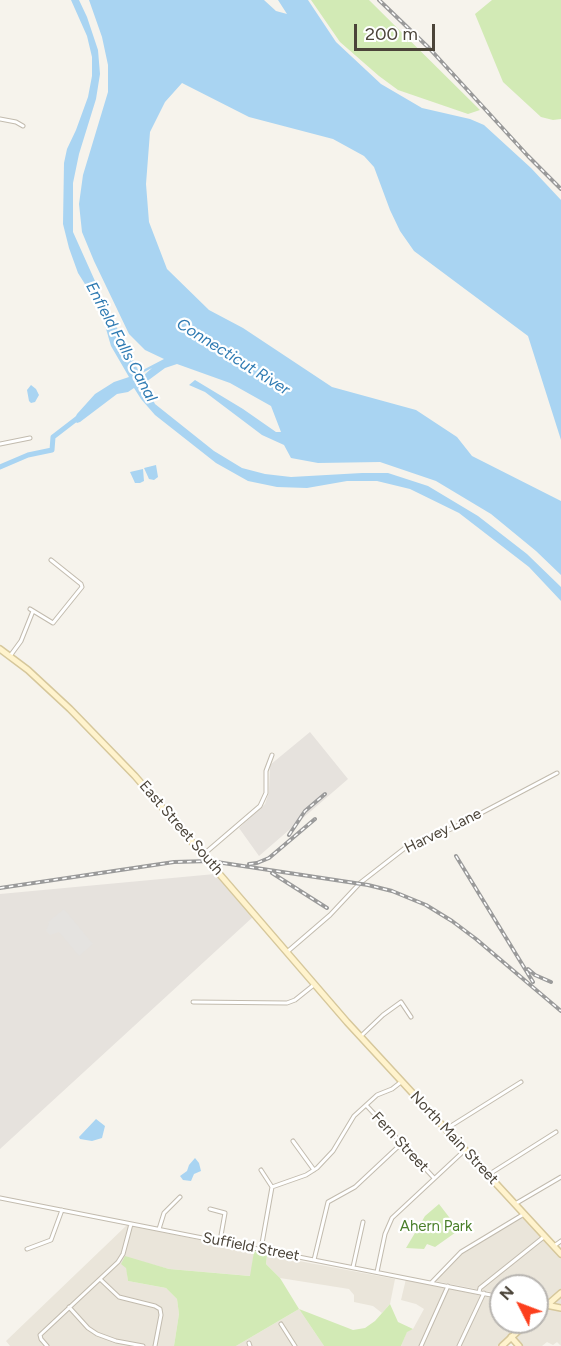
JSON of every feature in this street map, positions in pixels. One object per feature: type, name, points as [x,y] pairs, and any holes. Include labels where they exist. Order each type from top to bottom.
[{"type":"main road","name":"East Street South","points":[[0,649],[70,709],[113,752],[204,854],[347,1022]]},
{"type":"main road","name":"North Main Street","points":[[347,1022],[561,1254]]},
{"type":"main road","points":[[549,1303],[561,1293]]},
{"type":"main road","points":[[502,1346],[515,1334]]},
{"type":"main road","points":[[511,1338],[519,1346]]},
{"type":"street","points":[[0,119],[23,126]]},
{"type":"street","points":[[0,444],[30,438]]},
{"type":"street","points":[[10,656],[20,642],[31,610],[50,623],[54,623],[82,586],[51,560]]},
{"type":"street","points":[[204,854],[261,804],[267,790],[266,771],[272,754]]},
{"type":"street","name":"Harvey Lane","points":[[287,952],[330,915],[360,883],[406,847],[447,831],[557,773]]},
{"type":"street","points":[[194,1002],[287,1003],[295,1000],[315,984]]},
{"type":"street","points":[[360,1036],[401,1002],[411,1017]]},
{"type":"street","points":[[272,1187],[314,1170],[333,1152],[350,1121],[379,1094],[390,1090],[401,1081]]},
{"type":"street","points":[[446,1129],[521,1082]]},
{"type":"street","name":"Fern Street","points":[[366,1105],[434,1178]]},
{"type":"street","points":[[488,1175],[556,1132]]},
{"type":"street","points":[[293,1142],[314,1170]]},
{"type":"street","points":[[314,1260],[328,1202],[355,1186],[401,1144]]},
{"type":"street","points":[[377,1272],[384,1234],[396,1213],[465,1150]]},
{"type":"street","points":[[261,1170],[272,1187],[261,1249]]},
{"type":"street","points":[[515,1204],[561,1178]]},
{"type":"street","points":[[159,1229],[164,1213],[180,1197]]},
{"type":"street","name":"Suffield Street","points":[[0,1198],[489,1295]]},
{"type":"street","points":[[210,1209],[225,1213],[220,1241]]},
{"type":"street","points":[[27,1249],[51,1240],[62,1210]]},
{"type":"street","points":[[432,1283],[433,1279],[461,1252],[524,1214]]},
{"type":"street","points":[[353,1267],[363,1221]]},
{"type":"street","points":[[47,1346],[40,1335],[100,1279],[123,1254],[131,1224]]},
{"type":"street","points":[[459,1346],[481,1293],[480,1288],[544,1236]]},
{"type":"street","points":[[554,1246],[561,1241]]},
{"type":"street","points":[[100,1279],[118,1297],[160,1309],[156,1346]]},
{"type":"street","points":[[421,1346],[448,1286]]},
{"type":"street","points":[[69,1307],[96,1334],[116,1341],[143,1346]]},
{"type":"street","points":[[281,1324],[295,1346]]},
{"type":"shaded area","points":[[310,732],[348,779],[259,856],[239,828],[265,804],[269,792],[270,765]]},
{"type":"shaded area","points":[[215,874],[254,916],[0,1149],[0,894]]},
{"type":"shaded area","points":[[64,909],[93,944],[79,956],[59,932],[50,935],[46,931],[48,922]]},
{"type":"shaded area","points":[[523,1216],[561,1258],[561,1306],[549,1304],[549,1274],[489,1274],[489,1292],[435,1281],[459,1256]]},
{"type":"shaded area","points":[[127,1225],[254,1251],[251,1276],[169,1269],[125,1257],[128,1281],[166,1288],[177,1299],[179,1314],[174,1346],[10,1346],[6,1341]]},
{"type":"shaded area","points":[[267,1255],[395,1279],[390,1304],[382,1313],[373,1306],[354,1302],[354,1295],[349,1289],[280,1278],[266,1264]]},
{"type":"shaded area","points":[[406,1279],[489,1297],[489,1334],[510,1334],[497,1346],[401,1346],[407,1331],[413,1329],[424,1309],[401,1300]]},
{"type":"shaded area","points":[[299,1309],[324,1346],[236,1346]]},
{"type":"shaded area","points":[[549,1309],[561,1311],[561,1346],[557,1342],[553,1345],[547,1342],[542,1346],[522,1346],[516,1337],[519,1334],[549,1334]]},
{"type":"green space","points":[[311,0],[369,0],[480,110],[468,114],[398,90],[340,42]]},
{"type":"green space","points":[[492,0],[561,0],[561,119],[541,117],[503,82],[475,14]]},
{"type":"green space","name":"Ahern Park","points":[[439,1204],[459,1230],[435,1247],[427,1244],[424,1249],[406,1248],[425,1216]]},
{"type":"green space","points":[[254,1251],[267,1255],[266,1264],[280,1278],[299,1309],[236,1346],[174,1346],[179,1314],[177,1299],[166,1288],[128,1281],[126,1268],[121,1264],[125,1256],[169,1269],[250,1276]]},
{"type":"green space","points":[[390,1304],[398,1322],[413,1329],[407,1332],[401,1346],[324,1346],[299,1309],[353,1330],[365,1328],[375,1321]]},
{"type":"water","name":"Enfield Falls Canal","points":[[71,0],[79,0],[87,17],[98,50],[100,74],[96,99],[79,154],[73,183],[73,232],[139,372],[135,374],[141,385],[145,384],[155,404],[214,451],[242,468],[291,477],[388,473],[428,486],[478,516],[527,554],[561,587],[561,601],[529,567],[459,513],[410,489],[377,481],[347,481],[307,488],[277,487],[248,481],[216,463],[155,415],[134,388],[117,394],[80,422],[77,423],[74,420],[95,394],[114,382],[129,377],[111,346],[100,308],[78,273],[63,224],[64,163],[67,149],[88,97],[92,76],[92,57],[87,36]]},
{"type":"water","name":"Connecticut River","points":[[89,0],[264,0],[276,11],[287,14],[278,0],[308,0],[336,42],[381,84],[422,108],[470,119],[484,125],[531,168],[561,200],[561,440],[528,336],[414,251],[400,231],[390,210],[374,167],[364,156],[333,139],[249,117],[182,83],[165,102],[150,132],[146,184],[149,222],[167,269],[209,310],[243,328],[332,387],[416,410],[457,437],[472,456],[561,501],[561,575],[491,514],[436,481],[380,462],[318,463],[291,458],[284,445],[262,435],[205,392],[189,385],[195,380],[276,432],[281,432],[271,406],[230,383],[177,364],[165,368],[146,382],[143,376],[152,368],[142,373],[141,371],[164,359],[145,350],[129,334],[82,232],[79,204],[83,175],[108,92],[108,65],[102,37]]},
{"type":"water","points":[[31,385],[39,395],[35,402],[31,403],[27,390]]},
{"type":"water","points":[[156,465],[158,477],[154,480],[149,479],[144,468]]},
{"type":"water","points":[[143,469],[144,481],[135,483],[130,472]]},
{"type":"water","points":[[96,1119],[105,1126],[102,1138],[92,1141],[80,1139],[79,1137]]},
{"type":"water","points":[[195,1158],[201,1171],[194,1174],[191,1181],[183,1180],[180,1176],[187,1171]]},
{"type":"waterway","points":[[0,467],[28,455],[52,450],[53,437],[79,417]]},
{"type":"railway","points":[[379,0],[429,48],[561,189]]},
{"type":"railway","points":[[289,835],[305,811],[325,794]]},
{"type":"railway","points":[[249,864],[269,858],[315,819]]},
{"type":"railway","points":[[456,856],[533,982]]},
{"type":"railway","points":[[0,888],[174,862],[210,861],[368,885],[392,891],[426,905],[452,921],[561,1011]]},
{"type":"railway","points":[[272,873],[327,908]]},
{"type":"railway","points":[[528,969],[551,982]]}]
